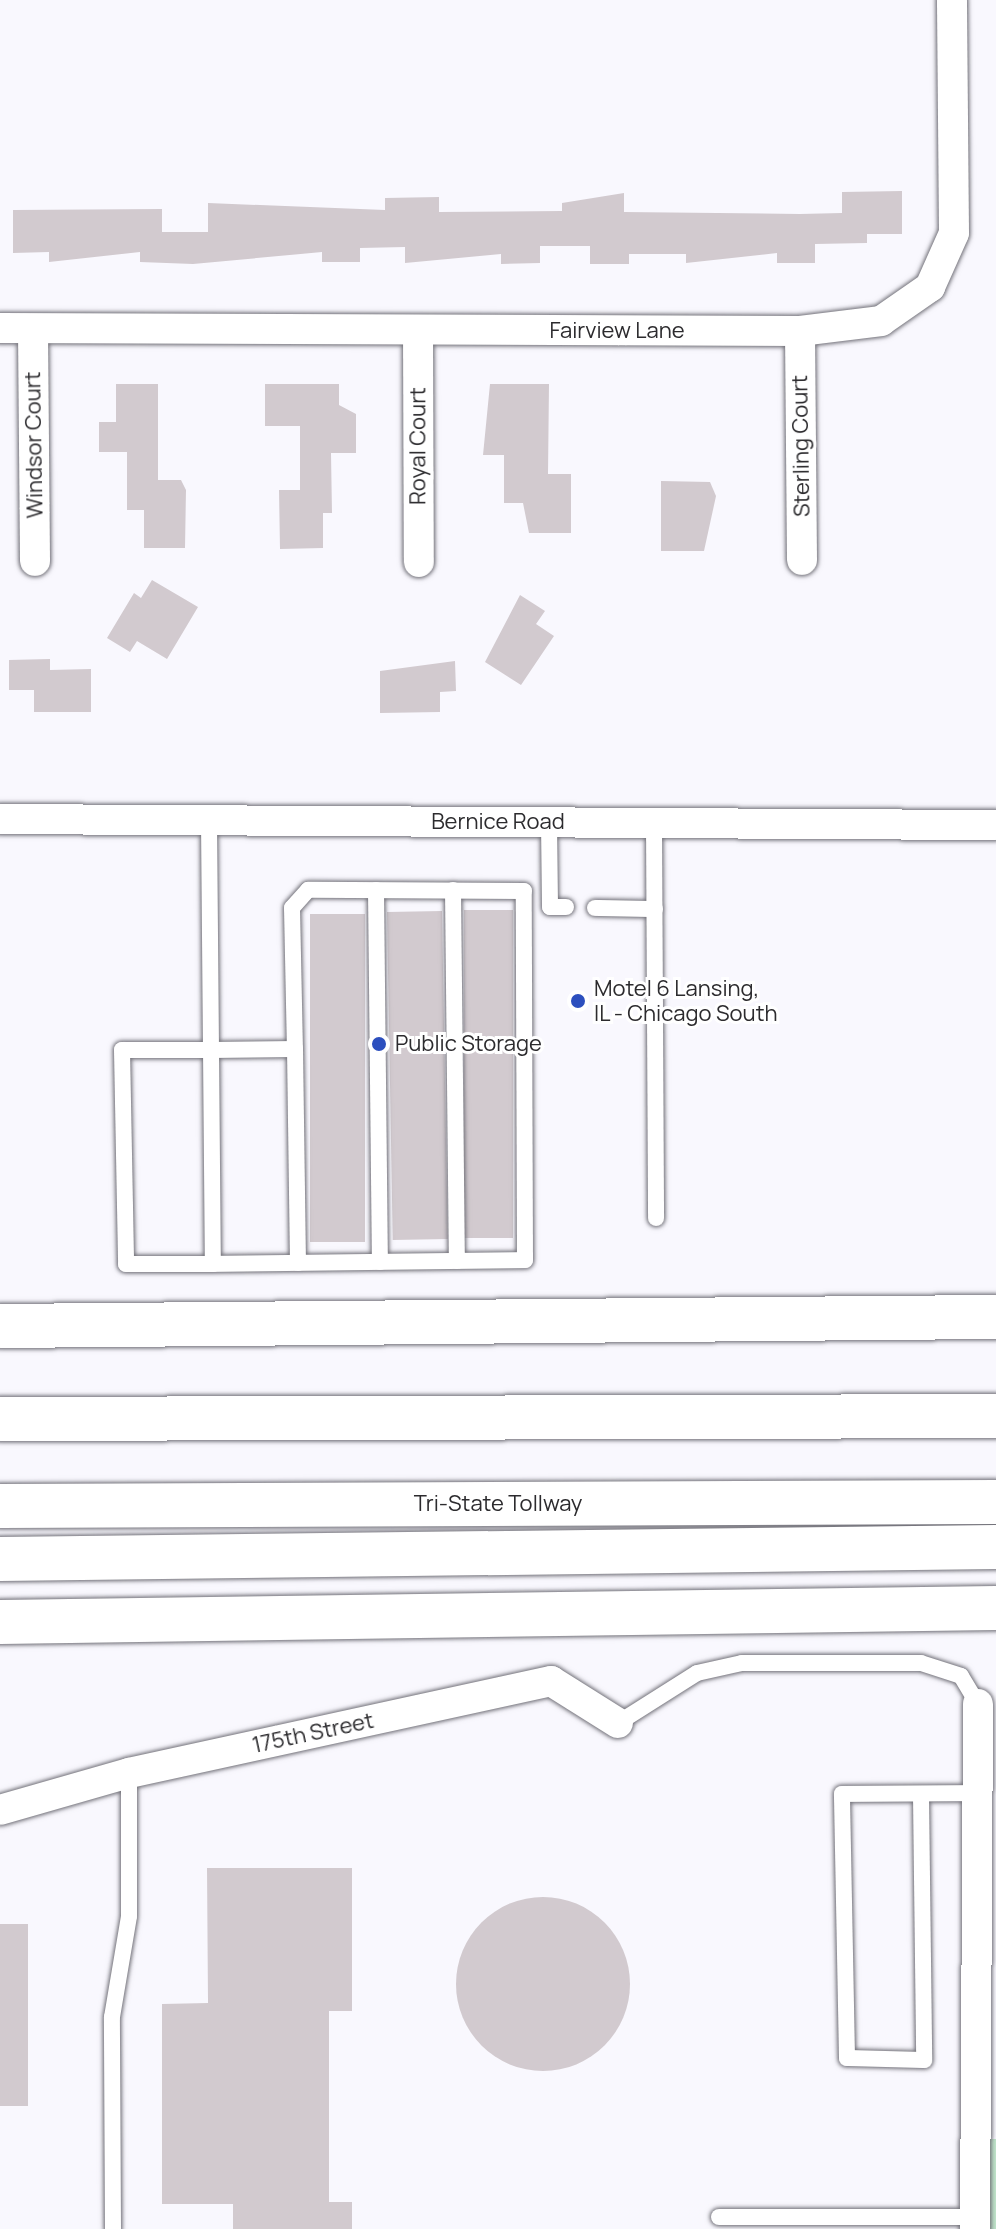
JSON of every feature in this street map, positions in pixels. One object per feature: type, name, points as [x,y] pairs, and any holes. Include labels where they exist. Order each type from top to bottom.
[{"type":"highway","points":[[0,1326],[516,1325],[996,1317]]},
{"type":"highway","points":[[516,1325],[996,1346]]},
{"type":"highway","points":[[0,1419],[996,1416]]},
{"type":"highway","name":"Tri-State Tollway","points":[[0,1506],[996,1502]]},
{"type":"highway","points":[[0,1559],[996,1547]]},
{"type":"highway","points":[[0,1622],[996,1608]]},
{"type":"highway","points":[[0,1633],[137,1619]]},
{"type":"street","name":"Fairview Lane","points":[[0,328],[800,331],[881,321],[930,287],[948,258],[954,233],[952,0]]},
{"type":"street","name":"Windsor Court","points":[[33,330],[35,561]]},
{"type":"street","name":"Royal Court","points":[[418,330],[419,562]]},
{"type":"street","name":"Sterling Court","points":[[800,331],[802,560]]},
{"type":"street","name":"Bernice Road","points":[[0,819],[996,825]]},
{"type":"street","name":"175th Street","points":[[0,1810],[129,1773],[551,1681],[618,1723]]},
{"type":"street","points":[[975,2223],[978,1704]]},
{"type":"lane","points":[[209,821],[213,1264]]},
{"type":"lane","points":[[549,823],[550,907],[566,907]]},
{"type":"lane","points":[[654,823],[656,1218]]},
{"type":"lane","points":[[295,1049],[122,1050],[126,1264],[213,1264],[298,1263],[380,1262],[525,1260],[524,891],[376,890],[297,895],[295,1049],[298,1263]]},
{"type":"lane","points":[[376,890],[380,1262]]},
{"type":"lane","points":[[453,890],[457,1261]]},
{"type":"lane","points":[[595,908],[655,909]]},
{"type":"lane","points":[[618,1723],[697,1673],[742,1663],[921,1663],[961,1676],[978,1704]]},
{"type":"lane","points":[[113,2229],[112,2017],[129,1916],[129,1773]]},
{"type":"lane","points":[[921,1796],[924,2060],[847,2058],[842,1794],[921,1796],[978,1793]]},
{"type":"lane","points":[[719,2217],[975,2223]]},
{"type":"green space","points":[[976,2139],[996,2139],[996,2229],[976,2229]]},
{"type":"building","points":[[902,191],[902,234],[867,234],[867,243],[815,244],[815,263],[777,263],[777,253],[686,263],[686,254],[629,254],[629,264],[590,264],[590,246],[540,246],[540,263],[501,264],[501,254],[405,263],[405,247],[360,248],[360,262],[322,262],[322,252],[193,264],[140,262],[140,252],[49,262],[49,252],[13,253],[13,210],[162,209],[162,232],[208,232],[208,203],[385,210],[385,198],[439,197],[439,212],[562,211],[562,203],[624,193],[624,212],[800,214],[842,213],[842,192]]},
{"type":"building","points":[[116,384],[158,384],[158,480],[181,480],[186,490],[185,548],[144,548],[144,510],[127,510],[127,452],[99,452],[99,422],[116,422]]},
{"type":"building","points":[[265,384],[339,384],[339,405],[356,414],[356,453],[331,453],[332,513],[323,513],[323,548],[280,549],[279,490],[300,490],[300,426],[265,426]]},
{"type":"building","points":[[490,384],[549,384],[548,474],[571,474],[571,533],[529,533],[523,503],[504,503],[504,455],[483,455]]},
{"type":"building","points":[[661,481],[710,482],[716,496],[704,551],[661,551]]},
{"type":"building","points":[[152,580],[198,607],[167,659],[137,641],[130,652],[107,638],[134,593],[141,598]]},
{"type":"building","points":[[520,595],[545,611],[536,624],[554,636],[521,685],[485,662]]},
{"type":"building","points":[[50,659],[50,670],[91,669],[91,712],[34,712],[34,690],[9,690],[9,660]]},
{"type":"building","points":[[455,661],[456,691],[440,692],[440,712],[380,713],[380,671]]},
{"type":"building","points":[[464,910],[513,910],[513,1238],[464,1238]]},
{"type":"building","points":[[442,911],[448,1239],[393,1240],[387,912]]},
{"type":"building","points":[[310,914],[365,914],[365,1242],[310,1242]]},
{"type":"building","points":[[207,1868],[352,1868],[352,2011],[329,2011],[329,2202],[352,2202],[352,2229],[233,2229],[233,2204],[162,2204],[162,2004],[208,2003]]},
{"type":"building","points":[[543,1897],[576,1904],[605,1922],[623,1951],[630,1984],[623,2017],[605,2046],[576,2064],[543,2071],[510,2064],[481,2046],[463,2017],[456,1984],[463,1951],[481,1922],[510,1904]]},
{"type":"building","points":[[0,1924],[28,1924],[28,2106],[0,2106]]},
{"type":"place","name":"Motel 6 Lansing, IL - Chicago South","points":[[578,1001]]},
{"type":"place","name":"Public Storage","points":[[379,1044]]}]
